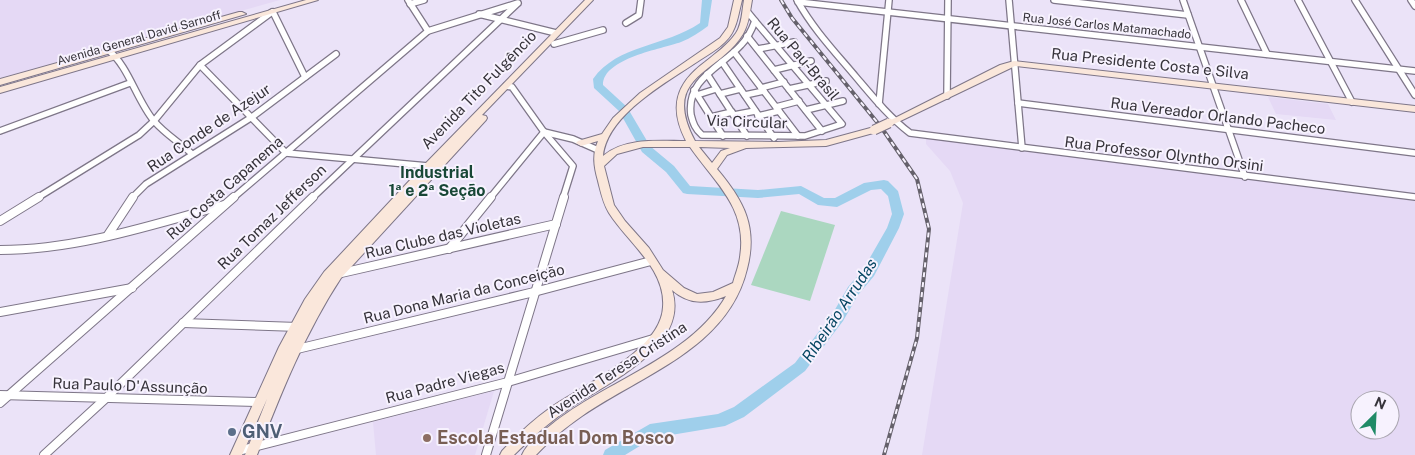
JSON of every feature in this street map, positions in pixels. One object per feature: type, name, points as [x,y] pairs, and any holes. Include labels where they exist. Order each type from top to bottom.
[{"type":"main road","name":"Avenida General David Sarnoff","points":[[0,90],[117,57],[291,0]]},
{"type":"main road","name":"Avenida General David Sarnoff","points":[[0,82],[108,50],[273,12],[314,0]]},
{"type":"main road","name":"Avenida Tito Fulgêncio","points":[[300,327],[337,275],[556,33],[589,0]]},
{"type":"main road","name":"Avenida Tito Fulgêncio","points":[[237,453],[259,402],[300,327],[309,302],[328,275],[428,166],[554,44],[596,0]]},
{"type":"main road","name":"Avenida Teresa Cristina","points":[[506,455],[526,434],[550,414],[637,359],[659,337],[668,319],[668,295],[653,263],[610,205],[598,166],[598,150],[606,132],[628,107],[723,40],[732,27],[738,0]]},
{"type":"main road","name":"Avenida Teresa Cristina","points":[[528,455],[539,442],[579,412],[687,346],[708,328],[738,286],[744,266],[746,249],[746,230],[740,209],[681,125],[681,99],[688,82],[698,70],[734,42],[744,24],[748,0]]},
{"type":"main road","points":[[598,150],[616,151],[643,144],[777,145],[826,143],[874,130],[1014,63]]},
{"type":"main road","name":"Rua Presidente Costa e Silva","points":[[1014,63],[1415,110]]},
{"type":"main road","points":[[582,143],[606,132]]},
{"type":"main road","points":[[712,169],[724,153],[753,144]]},
{"type":"main road","points":[[598,166],[616,151]]},
{"type":"main road","points":[[653,263],[677,290],[686,296],[701,299],[717,296],[738,286]]},
{"type":"main road","name":"Avenida Tito Fulgêncio","points":[[252,451],[289,350]]},
{"type":"street","points":[[424,0],[409,2],[428,31]]},
{"type":"street","points":[[626,23],[637,18],[642,10],[641,0]]},
{"type":"street","points":[[879,104],[889,0]]},
{"type":"street","points":[[947,96],[948,0]]},
{"type":"street","points":[[1009,0],[1022,148]]},
{"type":"street","points":[[1054,0],[1188,15]]},
{"type":"street","points":[[1127,0],[1130,8]]},
{"type":"street","points":[[1183,0],[1245,177]]},
{"type":"street","points":[[1242,0],[1267,54]]},
{"type":"street","points":[[1298,0],[1352,102]]},
{"type":"street","points":[[1356,0],[1415,95]]},
{"type":"street","points":[[1411,0],[1415,6]]},
{"type":"street","name":"Rua Costa Capanema","points":[[0,403],[4,395],[133,288],[226,204],[428,31],[519,1]]},
{"type":"street","name":"Rua Tomaz Jefferson","points":[[44,455],[105,400],[352,159],[519,1]]},
{"type":"street","points":[[797,1],[806,18],[879,104],[891,122]]},
{"type":"street","name":"Rua José Carlos Matamachado","points":[[797,1],[1415,71]]},
{"type":"street","name":"Rua Pau-Brasil","points":[[746,10],[842,124]]},
{"type":"street","points":[[0,220],[139,136],[154,121],[200,65],[273,12],[305,77]]},
{"type":"street","points":[[479,14],[556,33]]},
{"type":"street","points":[[695,93],[707,74],[742,45],[755,20]]},
{"type":"street","points":[[554,44],[603,30]]},
{"type":"street","points":[[747,36],[822,131]]},
{"type":"street","points":[[758,50],[794,42]]},
{"type":"street","points":[[108,50],[117,57],[130,83],[154,121],[192,154]]},
{"type":"street","points":[[734,52],[798,136]]},
{"type":"street","name":"Rua Conde de Azejur","points":[[108,235],[130,200],[146,184],[252,117],[336,54]]},
{"type":"street","points":[[774,70],[811,61]]},
{"type":"street","points":[[722,62],[773,136],[777,145]]},
{"type":"street","points":[[200,65],[286,153],[428,166]]},
{"type":"street","points":[[707,74],[747,136]]},
{"type":"street","points":[[789,89],[826,81]]},
{"type":"street","points":[[745,95],[784,82]]},
{"type":"street","points":[[0,131],[130,83]]},
{"type":"street","points":[[486,455],[573,166],[509,87]]},
{"type":"street","points":[[695,93],[740,89]]},
{"type":"street","points":[[695,93],[723,136]]},
{"type":"street","name":"Via Circular","points":[[695,93],[690,107],[694,128],[702,135],[806,136],[842,124]]},
{"type":"street","points":[[806,110],[843,101]]},
{"type":"street","points":[[711,117],[756,113],[778,109],[799,102]]},
{"type":"street","name":"Rua Vereador Orlando Pacheco","points":[[1018,103],[1415,153]]},
{"type":"street","name":"Rua Professor Olyntho Orsini","points":[[891,122],[910,133],[1245,177],[1415,197]]},
{"type":"street","points":[[544,132],[582,143],[598,150]]},
{"type":"street","points":[[448,249],[544,132]]},
{"type":"street","points":[[0,250],[35,250],[70,244],[169,221],[226,204]]},
{"type":"street","name":"Rua Clube das Violetas","points":[[337,275],[556,224]]},
{"type":"street","name":"Rua Dona Maria da Conceição","points":[[289,350],[653,263]]},
{"type":"street","points":[[0,312],[133,288]]},
{"type":"street","points":[[183,324],[300,327]]},
{"type":"street","name":"Rua Padre Viegas","points":[[237,453],[252,451],[508,382],[659,337]]},
{"type":"street","name":"Rua Paulo D'Assunção","points":[[4,395],[105,400],[259,402]]},
{"type":"shaded area","points":[[0,0],[280,0],[0,78]]},
{"type":"shaded area","points":[[1268,97],[1328,104],[1336,120],[1276,114]]},
{"type":"shaded area","points":[[926,138],[1415,201],[1415,455],[922,455],[963,203],[950,171],[926,144]]},
{"type":"shaded area","name":"Escola Estadual Dom Bosco","points":[[494,391],[475,455],[376,455],[373,422]]},
{"type":"green space","points":[[781,211],[835,225],[810,301],[751,285]]},
{"type":"waterway","name":"Ribeirão Arrudas","points":[[611,455],[650,431],[720,421],[739,412],[800,367],[838,317],[853,291],[869,272],[893,228],[898,214],[894,194],[884,184],[868,186],[837,203],[822,202],[801,190],[758,194],[687,190],[670,169],[646,149],[623,109],[598,86],[598,79],[606,69],[627,56],[677,40],[705,24],[707,0]]},
{"type":"railway","points":[[781,0],[792,18],[881,127],[917,179],[929,229],[917,338],[884,455]]},
{"type":"place","name":"GNV","points":[[232,432]]},
{"type":"place","name":"Escola Estadual Dom Bosco","points":[[427,438]]},
{"type":"district","name":"Industrial 1ª e 2ª Seção","points":[[437,181]]}]
